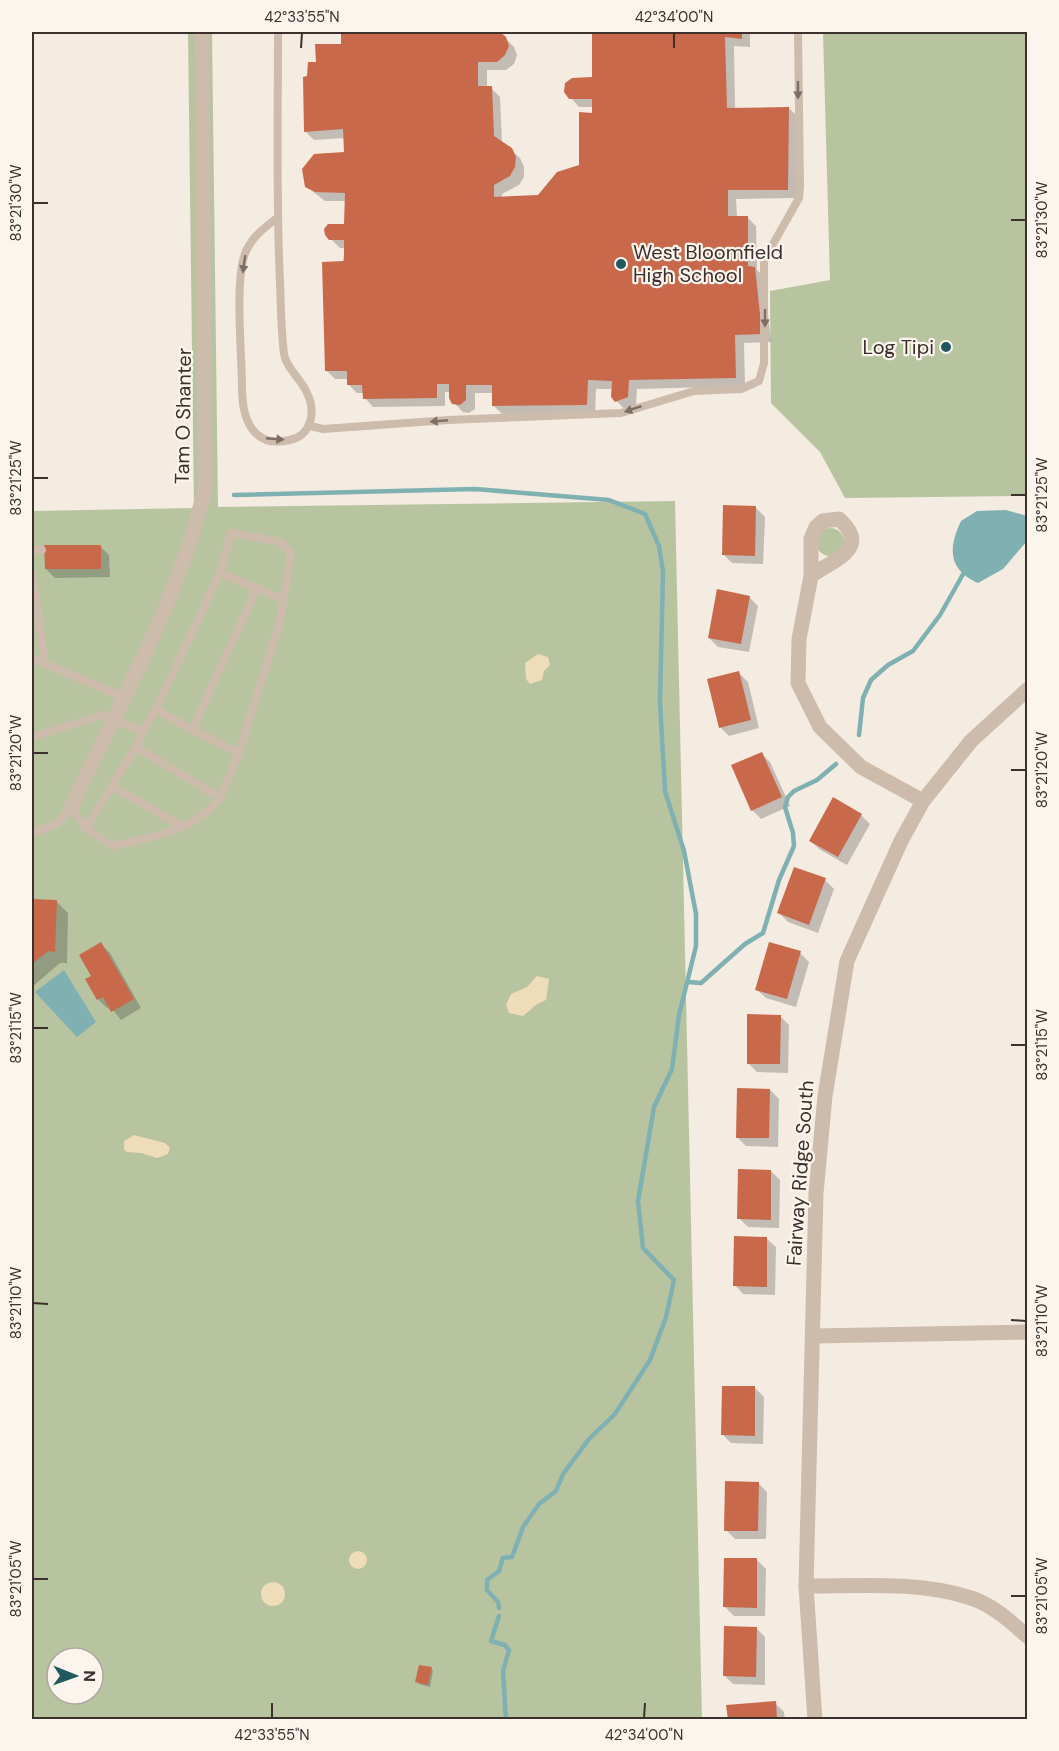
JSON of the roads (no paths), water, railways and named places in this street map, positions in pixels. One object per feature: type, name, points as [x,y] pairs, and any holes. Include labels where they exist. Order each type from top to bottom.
[{"type":"street","name":"Tam O Shanter","points":[[71,808],[175,589],[194,535],[205,488],[202,32]]},
{"type":"street","points":[[811,576],[799,639],[798,683],[808,706],[820,727],[861,767],[923,801]]},
{"type":"street","name":"Fairway Ridge South","points":[[815,1719],[806,1586],[816,1193],[825,1096],[847,962],[901,841],[923,801],[971,741],[1028,689]]},
{"type":"street","points":[[813,1335],[1028,1332]]},
{"type":"street","points":[[806,1586],[923,1588],[972,1599],[1007,1618],[1028,1637]]},
{"type":"lane","points":[[277,218],[257,233],[246,253],[241,281],[242,402],[247,423],[258,436],[274,441],[292,440],[310,426],[312,416],[308,394],[284,357],[277,218],[278,32]]},
{"type":"lane","points":[[310,426],[323,429],[448,420],[621,413],[694,391],[741,389],[759,381],[764,353],[764,260],[799,198],[798,32]]},
{"type":"lane","points":[[32,833],[57,824],[71,808],[86,828],[112,846],[165,834],[210,811],[220,798],[239,753],[280,621],[291,553],[281,542],[231,533],[220,573],[156,709],[142,731],[136,747],[86,828]]},
{"type":"lane","points":[[32,550],[42,550]]},
{"type":"lane","points":[[32,573],[45,664]]},
{"type":"lane","points":[[220,573],[284,600]]},
{"type":"lane","points":[[192,730],[256,588]]},
{"type":"lane","points":[[32,658],[123,697]]},
{"type":"lane","points":[[156,709],[239,753]]},
{"type":"lane","points":[[32,737],[102,715],[142,731]]},
{"type":"lane","points":[[136,747],[220,798]]},
{"type":"lane","points":[[112,786],[181,826]]},
{"type":"water","points":[[1006,510],[1027,516],[1027,541],[1003,569],[978,583],[968,578],[956,565],[953,549],[957,531],[961,521],[977,511]]},
{"type":"water","points":[[64,970],[96,1022],[77,1037],[35,992]]},
{"type":"waterway","points":[[234,495],[475,489],[609,500],[645,514],[659,546],[663,572],[660,702],[665,791],[684,851],[696,914],[696,946],[679,1015],[672,1069],[654,1107],[638,1201],[643,1248],[674,1280],[666,1317],[650,1360],[615,1414],[589,1439],[563,1474],[556,1491],[539,1504],[523,1527],[512,1557],[503,1558],[499,1571],[487,1580],[487,1590],[498,1602],[499,1608]]},
{"type":"waterway","points":[[859,735],[863,698],[871,680],[888,665],[913,651],[940,615],[966,569]]},
{"type":"waterway","points":[[688,982],[701,983],[745,944],[763,933],[779,880],[794,846],[793,833],[785,807],[788,797],[794,791],[817,780],[836,764]]},
{"type":"waterway","points":[[499,1616],[491,1641],[505,1645],[509,1650],[503,1671],[506,1720]]},
{"type":"place","name":"West Bloomfield High School","points":[[621,264]]},
{"type":"place","name":"Log Tipi","points":[[946,347]]}]
